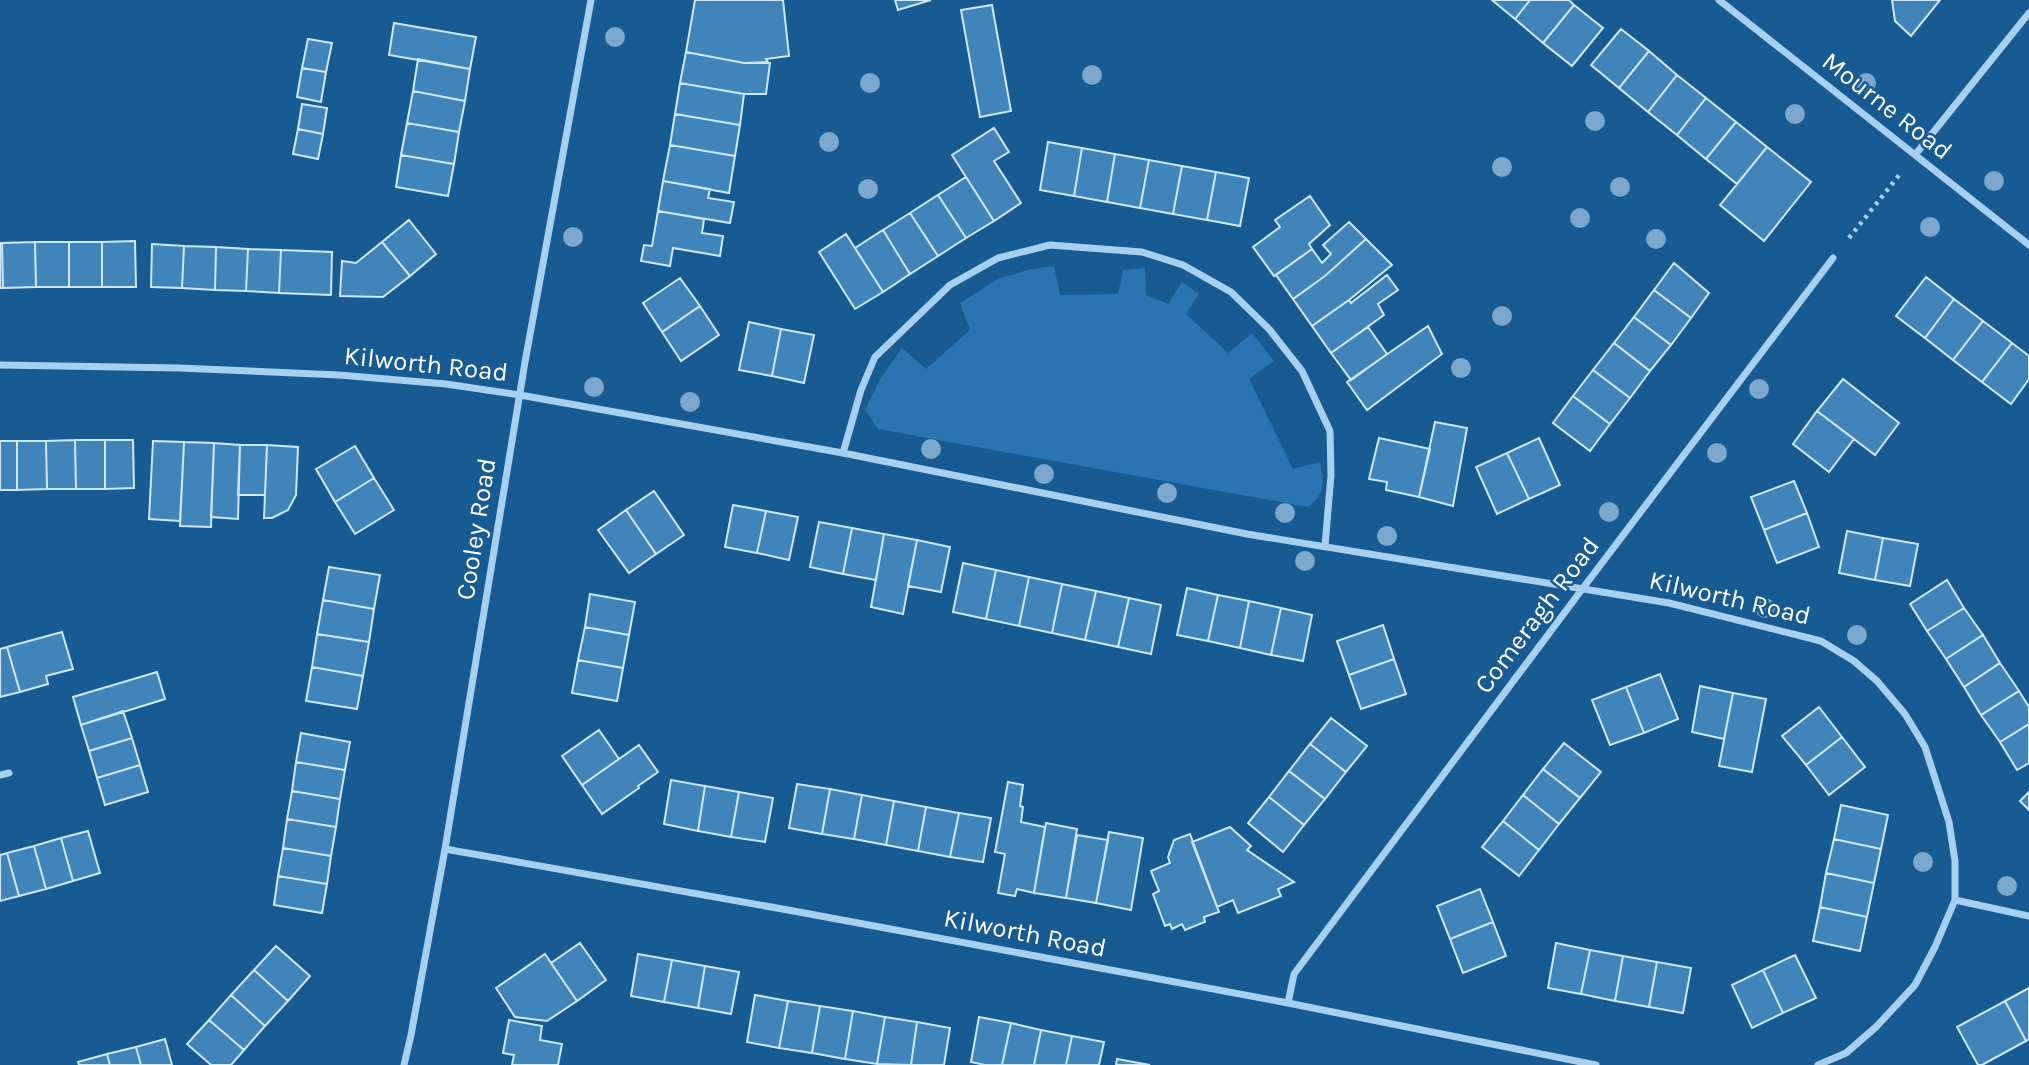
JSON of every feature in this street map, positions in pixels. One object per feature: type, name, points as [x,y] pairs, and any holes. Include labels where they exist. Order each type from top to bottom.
[{"type":"street","name":"Cooley Road","points":[[404,1065],[445,849],[520,395],[591,0]]},
{"type":"street","name":"Mourne Road","points":[[1719,0],[2029,245]]},
{"type":"street","points":[[1915,155],[2029,13]]},
{"type":"street","points":[[843,453],[861,390],[875,358],[950,285],[998,258],[1050,245],[1142,252],[1183,265],[1231,292],[1269,329],[1302,371],[1330,431],[1332,475],[1325,546]]},
{"type":"street","name":"Comeragh Road","points":[[1288,1003],[1294,974],[1833,258]]},
{"type":"street","name":"Kilworth Road","points":[[0,365],[179,368],[340,375],[446,384],[520,395],[843,453],[1247,534],[1669,603],[1821,641],[1854,661],[1877,681],[1905,714],[1925,747],[1949,822],[1955,861],[1955,900],[1915,985],[1876,1027],[1846,1053],[1818,1065]]},
{"type":"street","points":[[0,775],[9,773]]},
{"type":"street","name":"Kilworth Road","points":[[445,849],[1288,1003],[1596,1065]]},
{"type":"street","points":[[1955,900],[2029,916]]},
{"type":"path","points":[[1833,258],[1915,155]]},
{"type":"shaded area","points":[[1054,266],[1060,295],[1118,294],[1123,270],[1145,268],[1146,295],[1168,304],[1182,282],[1199,294],[1186,314],[1228,353],[1252,333],[1274,361],[1249,379],[1293,469],[1320,462],[1322,487],[1314,502],[1308,507],[878,429],[865,410],[882,376],[902,348],[926,369],[970,330],[960,303],[998,279]]},
{"type":"building","points":[[695,0],[783,0],[789,56],[766,59],[768,62],[744,63],[686,52]]},
{"type":"building","points":[[895,0],[931,0],[898,10]]},
{"type":"building","points":[[1492,0],[1530,0],[1515,19]]},
{"type":"building","points":[[1530,0],[1569,0],[1574,5],[1543,43],[1515,19]]},
{"type":"building","points":[[1892,0],[1940,0],[1911,36],[1895,21]]},
{"type":"building","points":[[992,5],[1011,111],[980,117],[961,10]]},
{"type":"building","points":[[1574,5],[1603,28],[1572,66],[1543,43]]},
{"type":"building","points":[[394,23],[476,37],[470,69],[389,55]]},
{"type":"building","points":[[1621,29],[1649,51],[1619,88],[1591,65]]},
{"type":"building","points":[[308,39],[332,43],[326,72],[302,68]]},
{"type":"building","points":[[1649,51],[1677,75],[1648,112],[1619,88]]},
{"type":"building","points":[[686,52],[744,63],[770,63],[766,94],[744,94],[680,83]]},
{"type":"building","points":[[418,59],[470,69],[465,101],[413,91]]},
{"type":"building","points":[[302,68],[326,72],[321,102],[297,97]]},
{"type":"building","points":[[1677,75],[1706,98],[1677,135],[1648,112]]},
{"type":"building","points":[[680,83],[744,94],[740,125],[675,114]]},
{"type":"building","points":[[413,91],[465,101],[459,132],[407,123]]},
{"type":"building","points":[[1706,98],[1736,122],[1706,159],[1677,135]]},
{"type":"building","points":[[302,104],[327,108],[323,134],[298,129]]},
{"type":"building","points":[[675,114],[740,125],[735,156],[670,145]]},
{"type":"building","points":[[1736,122],[1767,147],[1737,184],[1706,159]]},
{"type":"building","points":[[407,123],[459,132],[454,164],[401,155]]},
{"type":"building","points":[[994,128],[1009,152],[994,161],[1021,203],[994,221],[952,155]]},
{"type":"building","points":[[298,129],[323,134],[318,159],[293,154]]},
{"type":"building","points":[[1048,142],[1082,148],[1074,196],[1040,190]]},
{"type":"building","points":[[670,145],[735,156],[729,193],[663,181]]},
{"type":"building","points":[[1767,147],[1811,182],[1764,241],[1720,205]]},
{"type":"building","points":[[1082,148],[1115,154],[1107,202],[1074,196]]},
{"type":"building","points":[[1115,154],[1149,160],[1140,208],[1107,202]]},
{"type":"building","points":[[401,155],[454,164],[448,196],[396,187]]},
{"type":"building","points":[[1149,160],[1182,166],[1173,214],[1140,208]]},
{"type":"building","points":[[1182,166],[1216,172],[1207,220],[1173,214]]},
{"type":"building","points":[[1216,172],[1249,178],[1240,226],[1207,220]]},
{"type":"building","points":[[966,177],[994,221],[966,238],[938,195]]},
{"type":"building","points":[[663,181],[710,189],[708,198],[734,202],[730,223],[658,211]]},
{"type":"building","points":[[938,195],[966,238],[938,256],[910,213]]},
{"type":"building","points":[[1310,196],[1330,225],[1309,244],[1312,249],[1274,276],[1253,247],[1280,227],[1275,220]]},
{"type":"building","points":[[658,211],[704,219],[702,233],[723,236],[720,256],[673,248],[670,266],[641,261],[644,245],[652,246]]},
{"type":"building","points":[[910,213],[938,256],[910,274],[883,230]]},
{"type":"building","points":[[409,220],[436,254],[410,276],[382,242]]},
{"type":"building","points":[[1349,222],[1366,239],[1325,276],[1293,299],[1276,275],[1312,249],[1322,263],[1331,254],[1323,245]]},
{"type":"building","points":[[883,230],[910,274],[883,292],[855,248]]},
{"type":"building","points":[[846,234],[883,292],[855,309],[819,252]]},
{"type":"building","points":[[1366,239],[1392,265],[1312,326],[1293,299],[1325,276]]},
{"type":"building","points":[[135,241],[136,287],[102,287],[102,242]]},
{"type":"building","points":[[35,242],[36,287],[3,288],[2,243]]},
{"type":"building","points":[[35,242],[69,242],[69,287],[36,287]]},
{"type":"building","points":[[69,242],[102,242],[102,287],[69,287]]},
{"type":"building","points":[[382,242],[410,276],[383,297],[340,296],[342,261],[356,263]]},
{"type":"building","points":[[2,243],[3,288],[0,288]]},
{"type":"building","points":[[152,244],[184,246],[182,288],[151,287]]},
{"type":"building","points":[[184,246],[216,247],[215,290],[182,288]]},
{"type":"building","points":[[216,247],[248,249],[246,291],[215,290]]},
{"type":"building","points":[[248,249],[281,250],[279,293],[246,291]]},
{"type":"building","points":[[281,250],[332,252],[331,295],[279,293]]},
{"type":"building","points":[[1674,263],[1709,293],[1691,318],[1654,290]]},
{"type":"building","points":[[1387,275],[1398,290],[1378,304],[1384,315],[1331,353],[1312,326],[1349,300],[1351,303]]},
{"type":"building","points":[[1926,277],[1954,299],[1925,338],[1896,316]]},
{"type":"building","points":[[680,278],[700,306],[662,332],[643,303]]},
{"type":"building","points":[[1654,290],[1691,318],[1671,345],[1634,317]]},
{"type":"building","points":[[1954,299],[1983,321],[1953,360],[1925,338]]},
{"type":"building","points":[[700,306],[719,335],[681,361],[662,332]]},
{"type":"building","points":[[1634,317],[1671,345],[1650,371],[1614,343]]},
{"type":"building","points":[[1983,321],[2012,343],[1982,382],[1953,360]]},
{"type":"building","points":[[749,322],[781,329],[772,376],[739,370]]},
{"type":"building","points":[[1428,326],[1442,354],[1367,410],[1347,382]]},
{"type":"building","points":[[1368,327],[1387,354],[1351,380],[1331,353]]},
{"type":"building","points":[[781,329],[814,335],[804,383],[772,376]]},
{"type":"building","points":[[1614,343],[1650,371],[1630,398],[1593,370]]},
{"type":"building","points":[[2012,343],[2029,356],[2029,379],[2011,404],[1982,382]]},
{"type":"building","points":[[1593,370],[1630,398],[1610,424],[1573,396]]},
{"type":"building","points":[[1843,379],[1899,423],[1875,455],[1817,411]]},
{"type":"building","points":[[1573,396],[1610,424],[1590,451],[1553,423]]},
{"type":"building","points":[[1817,411],[1854,439],[1829,472],[1793,444]]},
{"type":"building","points":[[1435,422],[1467,428],[1453,506],[1419,497]]},
{"type":"building","points":[[1379,438],[1430,449],[1419,497],[1386,490],[1387,482],[1369,479]]},
{"type":"building","points":[[1539,438],[1560,485],[1529,499],[1507,453]]},
{"type":"building","points":[[75,440],[105,440],[105,489],[76,489]]},
{"type":"building","points":[[75,440],[76,489],[47,489],[46,441]]},
{"type":"building","points":[[105,440],[133,440],[134,488],[105,489]]},
{"type":"building","points":[[0,441],[17,441],[17,490],[0,490]]},
{"type":"building","points":[[17,441],[46,441],[47,489],[17,490]]},
{"type":"building","points":[[153,441],[184,442],[180,521],[149,519]]},
{"type":"building","points":[[184,442],[214,443],[211,527],[180,526]]},
{"type":"building","points":[[214,443],[240,445],[238,519],[211,517]]},
{"type":"building","points":[[240,445],[267,445],[265,495],[238,495]]},
{"type":"building","points":[[267,445],[298,447],[296,495],[288,510],[272,518],[264,518]]},
{"type":"building","points":[[355,446],[374,478],[335,502],[316,469]]},
{"type":"building","points":[[1507,453],[1529,499],[1497,514],[1476,467]]},
{"type":"building","points":[[374,478],[394,510],[355,534],[335,502]]},
{"type":"building","points":[[1794,481],[1807,513],[1764,530],[1751,497]]},
{"type":"building","points":[[654,491],[684,535],[656,554],[626,510]]},
{"type":"building","points":[[733,505],[766,511],[757,553],[725,547]]},
{"type":"building","points":[[626,510],[656,554],[629,573],[598,530]]},
{"type":"building","points":[[766,511],[798,517],[789,560],[757,553]]},
{"type":"building","points":[[1807,513],[1819,547],[1777,563],[1764,530]]},
{"type":"building","points":[[819,522],[852,528],[843,574],[810,567]]},
{"type":"building","points":[[852,528],[884,534],[876,580],[843,574]]},
{"type":"building","points":[[1847,531],[1883,538],[1875,580],[1839,573]]},
{"type":"building","points":[[884,534],[917,540],[903,614],[871,607]]},
{"type":"building","points":[[1883,538],[1918,544],[1910,586],[1875,580]]},
{"type":"building","points":[[917,540],[950,547],[941,592],[908,586]]},
{"type":"building","points":[[963,563],[996,570],[986,619],[953,612]]},
{"type":"building","points":[[329,567],[380,575],[374,609],[323,600]]},
{"type":"building","points":[[996,570],[1029,577],[1019,626],[986,619]]},
{"type":"building","points":[[1029,577],[1062,584],[1052,633],[1019,626]]},
{"type":"building","points":[[1947,580],[1964,608],[1927,631],[1910,604]]},
{"type":"building","points":[[1062,584],[1096,591],[1085,640],[1052,633]]},
{"type":"building","points":[[1187,588],[1218,595],[1208,641],[1177,635]]},
{"type":"building","points":[[1096,591],[1129,598],[1118,647],[1085,640]]},
{"type":"building","points":[[590,594],[635,602],[629,635],[585,627]]},
{"type":"building","points":[[1218,595],[1249,601],[1240,648],[1208,641]]},
{"type":"building","points":[[1129,598],[1161,605],[1151,654],[1118,647]]},
{"type":"building","points":[[323,600],[374,609],[369,642],[317,634]]},
{"type":"building","points":[[1249,601],[1281,608],[1271,655],[1240,648]]},
{"type":"building","points":[[1281,608],[1312,615],[1303,661],[1271,655]]},
{"type":"building","points":[[1964,608],[1983,635],[1946,659],[1927,631]]},
{"type":"building","points":[[1383,625],[1394,659],[1349,675],[1337,641]]},
{"type":"building","points":[[585,627],[629,635],[623,668],[578,660]]},
{"type":"building","points":[[62,632],[73,669],[46,676],[48,684],[20,692],[7,647]]},
{"type":"building","points":[[317,634],[369,642],[363,676],[312,667]]},
{"type":"building","points":[[1983,635],[2000,663],[1964,687],[1946,659]]},
{"type":"building","points":[[7,647],[20,692],[0,697],[0,649]]},
{"type":"building","points":[[1394,659],[1406,694],[1361,709],[1349,675]]},
{"type":"building","points":[[578,660],[623,668],[617,701],[572,693]]},
{"type":"building","points":[[2000,663],[2019,691],[1981,715],[1964,687]]},
{"type":"building","points":[[312,667],[363,676],[357,709],[306,701]]},
{"type":"building","points":[[157,672],[165,699],[81,725],[73,697]]},
{"type":"building","points":[[1660,674],[1678,719],[1644,733],[1626,687]]},
{"type":"building","points":[[1700,686],[1733,693],[1724,739],[1692,732]]},
{"type":"building","points":[[1626,687],[1644,733],[1610,745],[1592,700]]},
{"type":"building","points":[[2019,691],[2029,707],[2029,724],[2000,742],[1981,715]]},
{"type":"building","points":[[1733,693],[1766,699],[1752,772],[1719,766]]},
{"type":"building","points":[[1819,707],[1842,737],[1806,765],[1782,736]]},
{"type":"building","points":[[123,711],[132,738],[89,751],[81,725]]},
{"type":"building","points":[[1331,718],[1367,746],[1346,772],[1310,744]]},
{"type":"building","points":[[2029,724],[2029,763],[2017,770],[2000,742]]},
{"type":"building","points":[[599,730],[619,759],[582,785],[562,756]]},
{"type":"building","points":[[301,733],[350,742],[345,770],[296,762]]},
{"type":"building","points":[[1842,737],[1865,767],[1829,795],[1806,765]]},
{"type":"building","points":[[132,738],[140,765],[97,778],[89,751]]},
{"type":"building","points":[[1564,743],[1601,772],[1580,798],[1543,769]]},
{"type":"building","points":[[1310,744],[1346,772],[1325,799],[1289,771]]},
{"type":"building","points":[[639,745],[658,772],[602,814],[582,785]]},
{"type":"building","points":[[296,762],[345,770],[340,799],[292,791]]},
{"type":"building","points":[[140,765],[148,792],[105,805],[97,778]]},
{"type":"building","points":[[1543,769],[1580,798],[1559,824],[1523,795]]},
{"type":"building","points":[[1289,771],[1325,799],[1304,825],[1269,797]]},
{"type":"building","points":[[671,780],[705,786],[698,831],[664,824]]},
{"type":"building","points":[[1008,782],[1023,785],[1021,822],[1045,827],[1034,893],[1017,889],[1015,896],[998,893],[1005,854],[995,852]]},
{"type":"building","points":[[797,784],[830,789],[822,834],[789,828]]},
{"type":"building","points":[[705,786],[739,792],[731,837],[698,831]]},
{"type":"building","points":[[830,789],[862,795],[854,839],[822,834]]},
{"type":"building","points":[[292,791],[340,799],[336,827],[287,819]]},
{"type":"building","points":[[739,792],[773,798],[765,842],[731,837]]},
{"type":"building","points":[[2029,792],[2029,810],[2020,801]]},
{"type":"building","points":[[862,795],[894,801],[886,845],[854,839]]},
{"type":"building","points":[[1523,795],[1559,824],[1539,850],[1503,821]]},
{"type":"building","points":[[1269,797],[1304,825],[1283,852],[1248,823]]},
{"type":"building","points":[[894,801],[926,807],[918,851],[886,845]]},
{"type":"building","points":[[1841,805],[1888,815],[1881,849],[1834,839]]},
{"type":"building","points":[[926,807],[959,813],[950,857],[918,851]]},
{"type":"building","points":[[959,813],[991,818],[983,862],[950,857]]},
{"type":"building","points":[[287,819],[336,827],[331,856],[283,848]]},
{"type":"building","points":[[1503,821],[1539,850],[1519,876],[1482,847]]},
{"type":"building","points":[[1046,823],[1077,829],[1066,898],[1034,893]]},
{"type":"building","points":[[1230,827],[1251,846],[1247,850],[1294,882],[1278,889],[1281,896],[1238,913],[1233,900],[1217,907],[1192,842]]},
{"type":"building","points":[[88,831],[100,873],[73,881],[61,838]]},
{"type":"building","points":[[1109,832],[1143,838],[1131,910],[1096,903]]},
{"type":"building","points":[[1190,834],[1219,912],[1204,917],[1205,922],[1185,930],[1182,924],[1172,929],[1170,924],[1165,926],[1153,894],[1159,891],[1151,871],[1170,863],[1168,857],[1174,840]]},
{"type":"building","points":[[1077,835],[1108,840],[1096,903],[1066,898]]},
{"type":"building","points":[[61,838],[73,881],[46,889],[34,846]]},
{"type":"building","points":[[1834,839],[1881,849],[1874,883],[1826,873]]},
{"type":"building","points":[[34,846],[46,889],[19,896],[7,853]]},
{"type":"building","points":[[283,848],[331,856],[327,884],[278,876]]},
{"type":"building","points":[[7,853],[19,896],[0,901],[0,855]]},
{"type":"building","points":[[1826,873],[1874,883],[1867,917],[1820,907]]},
{"type":"building","points":[[278,876],[327,884],[322,913],[274,905]]},
{"type":"building","points":[[1480,889],[1493,922],[1450,939],[1437,906]]},
{"type":"building","points":[[1820,907],[1867,917],[1860,951],[1813,941]]},
{"type":"building","points":[[1493,922],[1506,956],[1463,973],[1450,939]]},
{"type":"building","points":[[580,943],[606,980],[577,1001],[551,963]]},
{"type":"building","points":[[1556,943],[1590,950],[1581,994],[1548,988]]},
{"type":"building","points":[[276,946],[310,976],[288,1001],[254,970]]},
{"type":"building","points":[[1590,950],[1623,956],[1615,1001],[1581,994]]},
{"type":"building","points":[[545,954],[577,1001],[547,1021],[515,1017],[496,988]]},
{"type":"building","points":[[638,954],[672,960],[664,1002],[631,996]]},
{"type":"building","points":[[1795,955],[1816,998],[1783,1013],[1763,970]]},
{"type":"building","points":[[1623,956],[1657,962],[1649,1007],[1615,1001]]},
{"type":"building","points":[[672,960],[705,966],[698,1008],[664,1002]]},
{"type":"building","points":[[1657,962],[1691,968],[1683,1013],[1649,1007]]},
{"type":"building","points":[[705,966],[739,972],[731,1014],[698,1008]]},
{"type":"building","points":[[254,970],[288,1001],[265,1026],[231,995]]},
{"type":"building","points":[[1763,970],[1783,1013],[1752,1028],[1732,985]]},
{"type":"building","points":[[2029,988],[2029,1039],[2026,1041],[2005,1001]]},
{"type":"building","points":[[231,995],[265,1026],[244,1050],[209,1020]]},
{"type":"building","points":[[755,995],[788,1001],[779,1048],[747,1042]]},
{"type":"building","points":[[788,1001],[820,1006],[812,1053],[779,1048]]},
{"type":"building","points":[[2005,1001],[2026,1041],[1978,1065],[1957,1027]]},
{"type":"building","points":[[820,1006],[853,1011],[845,1059],[812,1053]]},
{"type":"building","points":[[853,1011],[885,1017],[877,1064],[845,1059]]},
{"type":"building","points":[[885,1017],[917,1022],[911,1065],[877,1064]]},
{"type":"building","points":[[979,1017],[1011,1023],[1002,1065],[971,1062]]},
{"type":"building","points":[[209,1020],[244,1050],[231,1065],[211,1065],[187,1044]]},
{"type":"building","points":[[509,1020],[542,1026],[540,1040],[562,1044],[558,1065],[512,1065],[514,1055],[503,1053]]},
{"type":"building","points":[[917,1022],[950,1028],[944,1065],[911,1065]]},
{"type":"building","points":[[1011,1023],[1041,1030],[1034,1065],[1002,1065]]},
{"type":"building","points":[[1041,1030],[1072,1036],[1066,1065],[1034,1065]]},
{"type":"building","points":[[1072,1036],[1104,1042],[1099,1065],[1066,1065]]},
{"type":"building","points":[[165,1039],[172,1065],[141,1065],[136,1047]]},
{"type":"building","points":[[136,1047],[141,1065],[110,1065],[107,1054]]},
{"type":"building","points":[[107,1054],[110,1065],[79,1065],[78,1062]]},
{"type":"building","points":[[1117,1059],[1150,1065],[1116,1065]]}]
